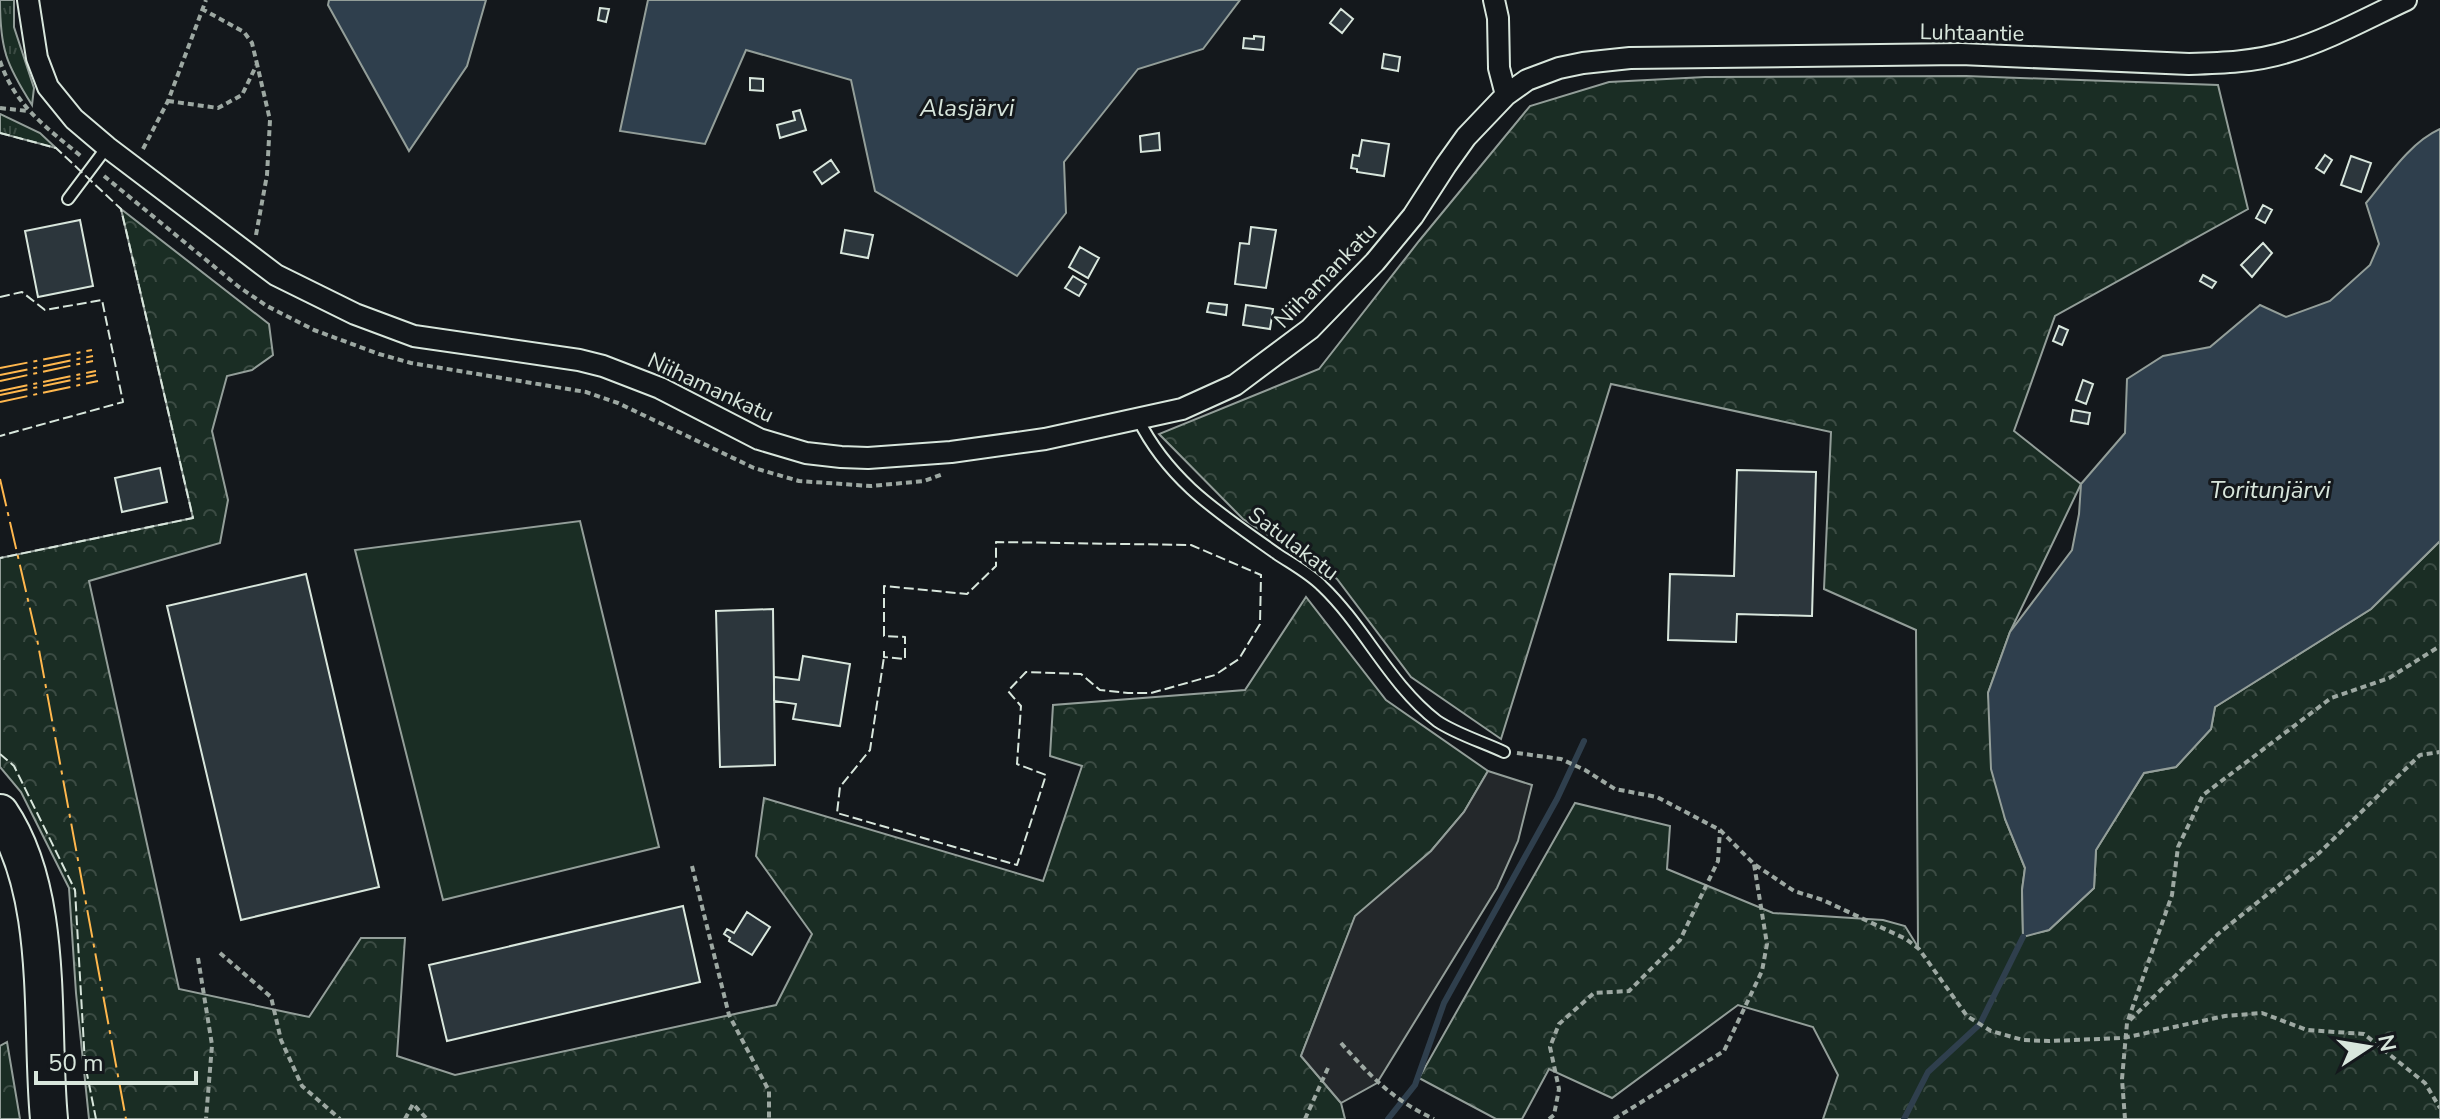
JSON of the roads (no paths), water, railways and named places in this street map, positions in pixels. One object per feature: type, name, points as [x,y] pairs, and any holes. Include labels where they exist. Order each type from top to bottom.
[{"type":"highway","points":[[0,813],[18,843],[34,909],[42,975],[49,1119]]},
{"type":"street","name":"Niihamankatu","points":[[28,0],[37,58],[48,87],[74,119],[276,275],[318,297],[414,336],[603,366],[660,388],[759,439],[806,453],[868,458],[951,452],[1045,439],[1182,409],[1235,385],[1310,329],[1375,262],[1413,216],[1466,137],[1506,95],[1527,80]]},
{"type":"street","points":[[1494,0],[1498,18],[1499,68],[1506,95]]},
{"type":"street","name":"Luhtaantie","points":[[1527,80],[1583,63],[1630,58],[1961,54],[2144,63],[2224,63],[2258,59],[2308,45],[2406,0]]},
{"type":"lane","points":[[68,199],[107,147]]},
{"type":"lane","name":"Satulakatu","points":[[1138,419],[1150,444],[1178,479],[1211,508],[1320,583],[1341,605],[1402,689],[1439,722],[1504,752]]},
{"type":"water","points":[[329,0],[486,0],[467,66],[409,151],[328,5]]},
{"type":"water","name":"Alasjärvi","points":[[648,0],[1240,0],[1203,49],[1138,69],[1064,162],[1066,213],[1017,276],[875,191],[851,80],[746,50],[705,144],[620,131]]},
{"type":"water","name":"Toritunjärvi","points":[[2440,129],[2440,541],[2371,609],[2215,707],[2211,729],[2176,767],[2144,773],[2096,850],[2094,888],[2049,930],[2023,937],[2025,868],[2005,819],[1991,769],[1988,693],[2010,632],[2072,550],[2081,484],[2125,433],[2127,379],[2163,356],[2210,347],[2260,305],[2286,317],[2330,301],[2370,265],[2379,244],[2366,203],[2408,152]]},
{"type":"waterway","points":[[1388,1119],[1415,1085],[1444,1003],[1557,799],[1584,741]]},
{"type":"waterway","points":[[1904,1119],[1928,1072],[1980,1024],[2023,937]]}]
